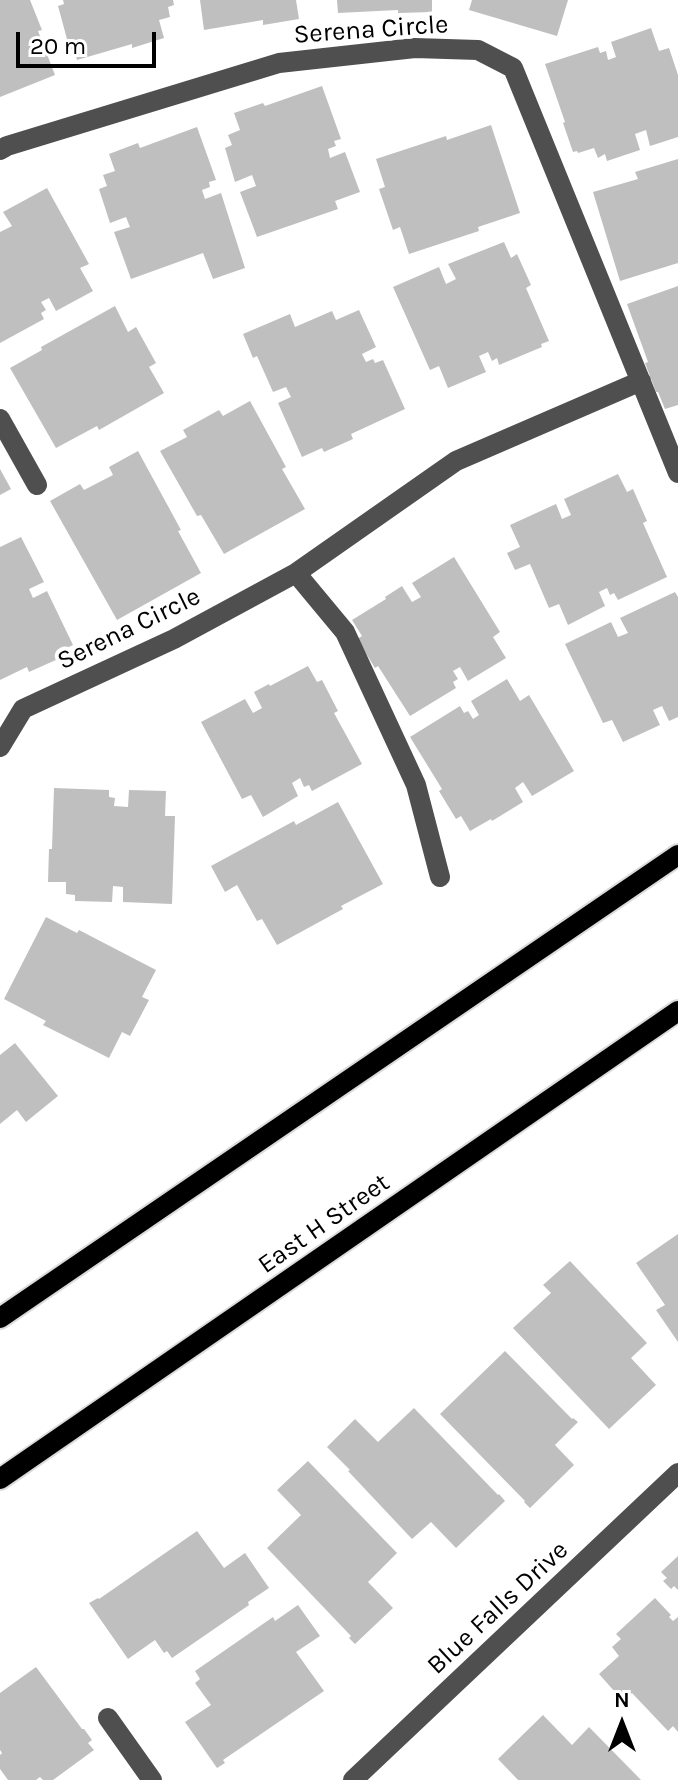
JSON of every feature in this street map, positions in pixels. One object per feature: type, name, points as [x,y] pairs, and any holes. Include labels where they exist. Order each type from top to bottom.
[{"type":"main road","points":[[0,1318],[678,855]]},
{"type":"main road","name":"East H Street","points":[[0,1479],[678,1011]]},
{"type":"street","name":"Serena Circle","points":[[0,150],[279,63],[415,48],[478,50],[513,68],[678,473]]},
{"type":"street","name":"Serena Circle","points":[[0,747],[23,709],[174,639],[296,573],[456,461],[641,381]]},
{"type":"street","points":[[0,419],[37,485]]},
{"type":"street","points":[[296,573],[345,632],[416,785],[440,877]]},
{"type":"street","name":"Blue Falls Drive","points":[[353,1780],[678,1473]]},
{"type":"street","points":[[108,1718],[152,1780]]},
{"type":"building","points":[[0,0],[30,0],[55,75],[0,97]]},
{"type":"building","points":[[63,0],[173,0],[174,5],[168,7],[170,17],[159,20],[164,38],[77,60],[74,48],[70,50],[58,6],[64,4]]},
{"type":"building","points":[[200,0],[296,0],[299,19],[263,25],[263,20],[204,30]]},
{"type":"building","points":[[337,0],[432,0],[432,12],[338,13]]},
{"type":"building","points":[[472,0],[568,0],[557,36],[469,10]]},
{"type":"building","points":[[651,28],[659,51],[669,48],[678,75],[678,137],[650,146],[646,130],[635,134],[640,150],[607,161],[605,154],[598,158],[594,148],[573,152],[545,64],[598,47],[600,53],[606,51],[608,60],[616,57],[611,42]]},
{"type":"building","points":[[322,86],[341,139],[334,141],[336,146],[328,149],[330,158],[345,152],[360,192],[335,201],[338,209],[257,237],[240,192],[256,186],[252,175],[235,182],[225,148],[232,145],[228,135],[240,130],[234,113],[263,103],[265,106]]},
{"type":"building","points":[[491,125],[520,213],[478,227],[479,231],[409,254],[400,227],[393,230],[379,189],[385,187],[376,159]]},
{"type":"building","points":[[197,127],[216,180],[209,182],[210,187],[202,190],[205,199],[221,193],[245,268],[213,279],[203,253],[131,279],[114,232],[130,227],[126,217],[110,223],[99,189],[107,186],[103,175],[115,171],[109,154],[138,143],[140,148]]},
{"type":"building","points":[[678,159],[678,263],[620,281],[593,192],[638,179],[635,172]]},
{"type":"building","points":[[47,188],[89,264],[80,268],[93,291],[56,311],[49,298],[41,302],[46,310],[41,313],[44,319],[0,343],[0,232],[12,226],[3,212]]},
{"type":"building","points":[[504,242],[511,258],[517,254],[531,285],[526,288],[549,341],[499,365],[497,358],[492,361],[488,352],[479,356],[486,372],[448,388],[439,366],[430,370],[393,287],[439,267],[446,284],[456,279],[448,264]]},
{"type":"building","points":[[678,286],[678,405],[665,409],[645,363],[648,362],[627,304]]},
{"type":"building","points":[[115,306],[128,332],[136,327],[156,363],[149,367],[164,393],[99,430],[97,426],[56,448],[10,368]]},
{"type":"building","points":[[359,310],[376,347],[362,354],[366,362],[383,360],[405,409],[351,434],[353,439],[324,452],[322,448],[302,457],[278,403],[291,397],[286,387],[273,392],[243,334],[290,314],[295,327],[332,311],[336,320]]},
{"type":"building","points":[[250,401],[305,509],[224,554],[201,515],[197,516],[160,451],[187,437],[183,430],[219,410],[223,416]]},
{"type":"building","points":[[138,451],[201,573],[117,620],[50,501],[80,484],[84,490],[113,475],[109,467]]},
{"type":"building","points":[[0,469],[11,489],[0,495]]},
{"type":"building","points":[[618,474],[627,492],[633,489],[647,521],[643,523],[667,577],[618,600],[614,593],[610,595],[607,588],[599,592],[605,606],[568,625],[559,604],[549,608],[530,564],[515,570],[507,553],[520,547],[510,525],[556,504],[562,519],[571,515],[564,499]]},
{"type":"building","points":[[21,537],[44,582],[29,589],[33,598],[47,591],[73,645],[56,653],[58,659],[29,672],[27,667],[0,680],[0,547]]},
{"type":"building","points":[[454,557],[500,632],[493,637],[506,658],[468,681],[460,667],[453,671],[458,679],[453,682],[456,688],[410,716],[357,639],[362,636],[352,620],[402,586],[412,602],[421,597],[412,583]]},
{"type":"building","points":[[675,592],[678,597],[678,717],[669,721],[662,706],[653,710],[660,725],[623,742],[612,720],[603,723],[565,644],[611,622],[618,637],[628,633],[620,618]]},
{"type":"building","points":[[308,666],[317,682],[322,680],[338,711],[334,713],[362,764],[312,791],[309,785],[304,787],[300,778],[292,783],[298,796],[263,817],[251,795],[242,799],[201,722],[245,699],[253,713],[262,708],[254,692]]},
{"type":"building","points":[[507,679],[520,701],[529,695],[574,771],[532,796],[523,782],[515,788],[523,802],[470,831],[461,816],[456,819],[439,791],[442,789],[410,737],[460,706],[473,719],[479,715],[471,701]]},
{"type":"building","points":[[54,788],[109,790],[109,797],[115,798],[114,806],[128,807],[129,790],[166,791],[165,816],[175,816],[172,904],[123,902],[123,887],[113,886],[112,902],[75,901],[75,895],[66,894],[66,882],[48,882]]},
{"type":"building","points":[[338,802],[383,884],[277,945],[262,919],[257,921],[237,885],[225,892],[211,866],[294,821],[296,825]]},
{"type":"building","points":[[46,917],[77,933],[79,930],[156,970],[142,997],[149,1000],[130,1036],[122,1032],[109,1058],[43,1025],[46,1021],[4,999]]},
{"type":"building","points":[[15,1043],[58,1096],[26,1122],[17,1110],[0,1124],[0,1055]]},
{"type":"building","points":[[678,1234],[678,1342],[656,1310],[665,1305],[636,1263]]},
{"type":"building","points":[[570,1261],[647,1343],[631,1358],[656,1385],[609,1429],[513,1328],[551,1293],[543,1285]]},
{"type":"building","points":[[505,1351],[578,1422],[555,1445],[574,1465],[530,1508],[440,1414]]},
{"type":"building","points":[[414,1408],[505,1501],[456,1548],[431,1522],[412,1539],[327,1447],[355,1419],[378,1442]]},
{"type":"building","points":[[308,1461],[397,1553],[368,1582],[393,1608],[355,1644],[349,1638],[351,1636],[267,1548],[301,1515],[277,1490]]},
{"type":"building","points":[[197,1531],[224,1568],[245,1553],[269,1588],[172,1658],[155,1640],[128,1659],[89,1603]]},
{"type":"building","points":[[678,1556],[678,1590],[674,1586],[671,1589],[663,1581],[667,1578],[661,1572]]},
{"type":"building","points":[[655,1598],[673,1621],[678,1617],[678,1732],[673,1726],[668,1731],[632,1693],[623,1701],[599,1674],[619,1656],[612,1647],[621,1639],[616,1634]]},
{"type":"building","points":[[298,1605],[320,1636],[296,1652],[324,1691],[223,1760],[225,1763],[217,1768],[185,1722],[211,1705],[195,1683],[200,1679],[195,1671],[273,1617],[275,1621]]},
{"type":"building","points":[[36,1667],[92,1740],[88,1743],[94,1750],[53,1780],[40,1777],[36,1780],[8,1780],[0,1769],[0,1693]]},
{"type":"building","points":[[543,1715],[572,1745],[589,1727],[641,1780],[518,1780],[498,1759]]}]
